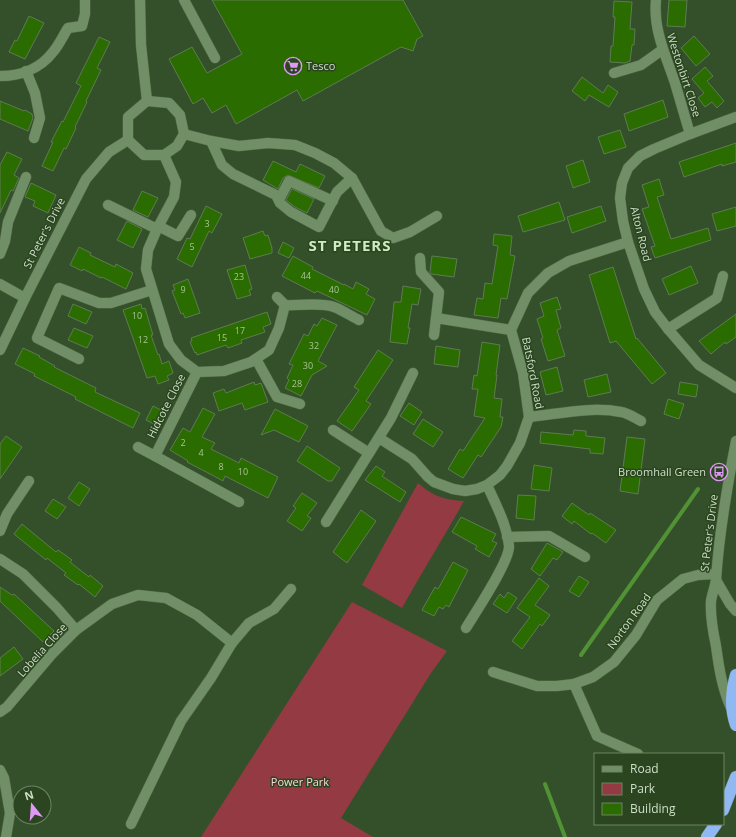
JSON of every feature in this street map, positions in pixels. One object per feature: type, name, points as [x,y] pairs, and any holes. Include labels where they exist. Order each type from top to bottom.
[{"type":"highway","points":[[736,675],[733,687],[731,710],[736,725]]},
{"type":"highway","points":[[724,807],[736,777]]},
{"type":"highway","points":[[707,837],[715,825]]},
{"type":"street","points":[[0,76],[14,76],[37,67],[53,52],[68,28],[82,26],[86,14],[85,0]]},
{"type":"street","points":[[140,0],[141,45],[147,101]]},
{"type":"street","points":[[184,0],[215,58]]},
{"type":"street","name":"Westonbirt Close","points":[[656,0],[658,33],[662,50],[675,83],[690,134]]},
{"type":"street","points":[[614,73],[641,65],[662,50]]},
{"type":"street","points":[[26,71],[35,93],[40,118],[34,138]]},
{"type":"street","points":[[147,101],[169,103],[180,115],[184,134],[176,146],[164,155],[144,155],[128,140],[128,117],[147,101]]},
{"type":"street","name":"Alton Road","points":[[736,118],[690,134],[640,156],[628,168],[622,183],[620,198],[628,242],[650,302],[668,329],[699,365],[736,388]]},
{"type":"street","points":[[184,134],[239,146],[268,143],[295,145],[315,153],[334,163],[352,178],[381,231],[393,238],[410,232],[437,216]]},
{"type":"street","name":"St Peter's Drive","points":[[0,350],[86,179],[109,152],[128,140]]},
{"type":"street","points":[[211,141],[222,165],[233,174],[276,195],[291,212],[320,227],[337,192],[352,178]]},
{"type":"street","points":[[164,155],[176,182],[174,197],[148,250],[146,269],[169,344],[181,360],[197,372],[224,371],[251,362],[269,350],[280,328],[285,305]]},
{"type":"street","points":[[0,254],[5,241],[8,222],[26,177]]},
{"type":"street","points":[[279,200],[289,181],[333,201]]},
{"type":"street","points":[[108,205],[178,236],[191,215]]},
{"type":"street","name":"Batsford Road","points":[[379,438],[412,458],[428,477],[434,482],[444,486],[465,491],[477,489],[487,485],[500,475],[520,443],[529,417],[523,373],[511,330],[528,293],[548,273],[569,261],[628,242]]},
{"type":"street","points":[[420,258],[421,272],[439,292],[434,335]]},
{"type":"street","points":[[668,329],[717,298],[723,276]]},
{"type":"street","points":[[0,284],[25,298]]},
{"type":"street","points":[[79,358],[38,338],[58,288],[100,303],[111,303],[152,290]]},
{"type":"street","points":[[277,297],[285,305],[323,305],[334,307],[359,320]]},
{"type":"street","points":[[436,318],[511,330]]},
{"type":"street","points":[[256,359],[277,397],[300,404]]},
{"type":"street","name":"Hidcote Close","points":[[138,447],[155,456],[197,372]]},
{"type":"street","points":[[326,522],[391,418],[413,373]]},
{"type":"street","points":[[529,417],[585,410],[606,410],[623,412],[641,421]]},
{"type":"street","points":[[333,430],[369,453]]},
{"type":"street","name":"St Peter's Drive","points":[[731,710],[724,693],[712,626],[711,600],[727,486],[736,441]]},
{"type":"street","points":[[155,456],[239,502]]},
{"type":"street","points":[[0,531],[7,514],[29,482]]},
{"type":"street","points":[[466,628],[502,569],[509,548],[503,522],[487,485]]},
{"type":"street","points":[[507,536],[549,536],[585,557]]},
{"type":"street","points":[[0,560],[23,574],[57,608],[76,630]]},
{"type":"street","name":"Norton Road","points":[[493,672],[537,686],[574,684],[593,677],[614,662],[636,635],[657,600],[683,579],[698,575],[715,577]]},
{"type":"street","name":"St Peter's Drive","points":[[715,577],[730,604],[736,611]]},
{"type":"street","points":[[131,824],[181,721],[211,678],[232,642],[249,623],[274,609],[290,589]]},
{"type":"street","name":"Lobelia Close","points":[[0,712],[52,654],[76,630],[112,604],[138,595],[166,598],[197,615],[232,642]]},
{"type":"street","points":[[574,684],[597,736],[636,753]]},
{"type":"street","points":[[0,770],[4,778],[10,813],[6,837]]},
{"type":"green space","points":[[418,483],[439,496],[450,500],[464,501],[402,608],[362,585]]},
{"type":"green space","name":"Power Park","points":[[352,602],[447,651],[431,673],[341,818],[373,837],[201,837]]},
{"type":"building","name":"Tesco","points":[[212,0],[403,0],[423,36],[417,39],[413,51],[401,47],[303,101],[297,90],[236,124],[226,105],[212,113],[203,98],[193,104],[169,59],[192,47],[207,73],[242,54]]},
{"type":"building","points":[[669,0],[687,0],[685,27],[667,26]]},
{"type":"building","points":[[614,1],[632,2],[630,29],[635,29],[634,45],[632,45],[630,61],[625,63],[610,62],[611,46],[613,46],[615,17],[613,17]]},
{"type":"building","points":[[29,16],[44,23],[25,59],[9,52],[15,40],[17,41]]},
{"type":"building","points":[[694,36],[710,54],[696,66],[681,48]]},
{"type":"building","points":[[99,37],[110,42],[97,68],[101,70],[86,101],[87,102],[75,127],[76,128],[53,171],[42,166],[53,142],[51,142],[81,86],[76,83]]},
{"type":"building","points":[[705,67],[713,76],[707,81],[724,101],[717,108],[712,102],[705,107],[698,98],[704,93],[692,79]]},
{"type":"building","points":[[582,77],[603,93],[608,85],[618,92],[609,107],[589,95],[585,101],[572,91]]},
{"type":"building","points":[[663,100],[668,117],[629,131],[624,114]]},
{"type":"building","points":[[0,101],[32,114],[33,118],[28,131],[0,119]]},
{"type":"building","points":[[620,130],[626,147],[604,154],[598,137]]},
{"type":"building","points":[[736,143],[736,162],[722,166],[722,164],[684,177],[679,162]]},
{"type":"building","points":[[7,152],[22,159],[14,175],[19,178],[13,191],[11,190],[0,213],[0,165]]},
{"type":"building","points":[[583,160],[590,182],[573,188],[566,166]]},
{"type":"building","points":[[273,161],[296,172],[300,164],[325,176],[319,188],[288,175],[283,178],[278,189],[263,180]]},
{"type":"building","points":[[659,179],[664,195],[657,197],[671,239],[708,228],[711,240],[655,258],[651,247],[655,246],[642,209],[649,207],[642,185]]},
{"type":"building","points":[[31,183],[56,195],[48,213],[33,206],[35,201],[25,197]]},
{"type":"building","points":[[292,189],[314,199],[307,213],[295,207],[286,200]]},
{"type":"building","points":[[142,191],[158,198],[148,217],[133,210]]},
{"type":"building","points":[[559,202],[565,220],[523,232],[518,216]]},
{"type":"building","points":[[206,206],[222,214],[212,233],[209,231],[192,267],[177,259],[187,238],[190,239]]},
{"type":"building","points":[[601,206],[606,221],[572,233],[567,217]]},
{"type":"building","points":[[736,207],[736,226],[717,231],[712,214]]},
{"type":"building","points":[[127,221],[142,229],[133,248],[117,240]]},
{"type":"building","points":[[263,231],[265,236],[268,235],[272,253],[250,259],[243,238]]},
{"type":"building","points":[[494,234],[512,236],[510,255],[515,256],[507,299],[501,298],[498,318],[474,315],[477,298],[483,299],[485,283],[492,284],[498,246],[493,245]]},
{"type":"building","points":[[283,242],[294,248],[289,258],[278,253]]},
{"type":"building","points":[[79,247],[91,253],[90,255],[115,267],[116,264],[133,273],[126,289],[102,277],[101,278],[83,269],[82,271],[70,265]]},
{"type":"building","points":[[293,256],[313,267],[312,269],[353,289],[356,282],[369,289],[366,294],[375,299],[367,315],[317,291],[315,293],[282,276]]},
{"type":"building","points":[[432,256],[457,259],[454,277],[431,274]]},
{"type":"building","points":[[245,265],[252,289],[249,290],[251,295],[237,299],[227,270]]},
{"type":"building","points":[[691,266],[698,283],[669,295],[662,279]]},
{"type":"building","points":[[613,267],[636,339],[637,338],[666,373],[652,384],[616,341],[610,343],[589,275]]},
{"type":"building","points":[[188,279],[200,313],[185,318],[183,313],[181,314],[172,291],[175,290],[173,285]]},
{"type":"building","points":[[403,286],[421,289],[418,305],[412,304],[407,344],[390,342],[394,302],[401,302]]},
{"type":"building","points":[[557,297],[561,309],[556,310],[561,328],[557,330],[565,356],[548,361],[537,319],[544,316],[540,303]]},
{"type":"building","points":[[73,304],[92,312],[86,324],[68,316]]},
{"type":"building","points":[[141,304],[142,309],[145,308],[153,335],[151,335],[162,364],[169,361],[173,373],[167,376],[169,380],[158,384],[155,376],[147,378],[123,310]]},
{"type":"building","points":[[267,312],[271,324],[263,327],[265,332],[241,340],[242,343],[228,348],[226,345],[197,355],[196,352],[195,353],[190,342],[192,341],[191,338]]},
{"type":"building","points":[[736,314],[736,337],[726,344],[725,342],[711,354],[699,341]]},
{"type":"building","points":[[322,318],[337,325],[318,361],[327,366],[312,375],[301,396],[285,388],[289,380],[287,378],[293,365],[289,364],[304,334],[308,336],[314,324],[317,326]]},
{"type":"building","points":[[74,328],[93,336],[87,348],[68,340]]},
{"type":"building","points":[[482,342],[500,345],[494,398],[502,399],[500,417],[503,417],[501,427],[481,457],[478,455],[463,478],[448,469],[460,449],[463,451],[485,418],[474,416],[478,389],[472,389],[474,375],[477,376]]},
{"type":"building","points":[[436,346],[460,350],[458,367],[434,364]]},
{"type":"building","points":[[23,348],[40,356],[39,357],[55,366],[54,367],[96,388],[95,392],[140,413],[133,428],[75,399],[76,397],[34,376],[35,374],[15,364]]},
{"type":"building","points":[[378,350],[393,360],[366,401],[371,404],[352,431],[337,421],[359,390],[354,387]]},
{"type":"building","points":[[557,367],[563,391],[546,395],[540,372]]},
{"type":"building","points":[[607,374],[611,392],[588,397],[584,380]]},
{"type":"building","points":[[254,382],[255,385],[261,383],[268,402],[245,410],[242,403],[219,411],[213,393],[224,389],[226,393]]},
{"type":"building","points":[[680,382],[698,385],[696,397],[678,394]]},
{"type":"building","points":[[668,399],[684,404],[679,419],[664,414]]},
{"type":"building","points":[[409,403],[422,412],[414,425],[400,416]]},
{"type":"building","points":[[153,406],[167,413],[160,427],[146,420]]},
{"type":"building","points":[[203,408],[215,414],[202,437],[215,443],[211,449],[239,463],[241,458],[278,477],[268,498],[225,476],[223,481],[187,462],[188,461],[170,450],[183,428],[190,432]]},
{"type":"building","points":[[275,409],[308,426],[299,442],[274,430],[261,435]]},
{"type":"building","points":[[423,419],[443,432],[433,447],[413,434]]},
{"type":"building","points":[[574,430],[586,431],[586,436],[605,438],[603,454],[590,453],[590,449],[540,443],[541,432],[573,435]]},
{"type":"building","points":[[6,436],[22,447],[0,479],[0,444]]},
{"type":"building","points":[[627,437],[645,439],[638,494],[620,491]]},
{"type":"building","points":[[307,446],[340,468],[332,481],[328,481],[297,461]]},
{"type":"building","points":[[534,465],[552,468],[549,491],[531,489]]},
{"type":"building","points":[[376,466],[385,472],[382,476],[406,492],[400,502],[365,480]]},
{"type":"building","points":[[79,482],[90,489],[79,506],[68,498]]},
{"type":"building","points":[[302,493],[317,503],[307,516],[311,518],[302,531],[287,521],[296,508],[293,506]]},
{"type":"building","points":[[518,495],[536,496],[534,520],[516,518]]},
{"type":"building","points":[[53,499],[66,507],[57,519],[45,511]]},
{"type":"building","points":[[572,503],[589,515],[590,513],[616,530],[606,543],[574,521],[572,524],[562,516]]},
{"type":"building","points":[[361,510],[376,521],[347,563],[333,552]]},
{"type":"building","points":[[461,517],[496,534],[492,541],[497,543],[489,557],[475,549],[477,546],[452,532]]},
{"type":"building","points":[[22,524],[56,552],[58,550],[72,560],[70,562],[89,577],[90,575],[103,586],[95,597],[79,584],[78,585],[64,575],[66,573],[47,558],[46,560],[14,534]]},
{"type":"building","points":[[547,543],[563,552],[557,560],[553,558],[540,576],[531,569]]},
{"type":"building","points":[[453,562],[468,570],[449,607],[446,605],[443,609],[439,607],[434,616],[422,610],[435,587],[438,589]]},
{"type":"building","points":[[579,576],[589,582],[579,597],[569,591]]},
{"type":"building","points":[[539,578],[549,586],[535,605],[550,615],[542,626],[540,624],[522,649],[512,641],[530,617],[517,608]]},
{"type":"building","points":[[0,587],[12,595],[14,594],[54,631],[43,642],[0,601]]},
{"type":"building","points":[[508,592],[517,598],[507,613],[493,604],[500,594],[504,598]]},
{"type":"building","points":[[14,647],[23,659],[0,676],[0,658]]},
{"type":"waterway","points":[[581,655],[698,489]]},
{"type":"waterway","points":[[545,784],[565,837]]},
{"type":"place","name":"Tesco","points":[[293,66]]},
{"type":"place","name":"Broomhall Green","points":[[719,472]]},
{"type":"district","name":"ST PETERS","points":[[350,246]]}]
